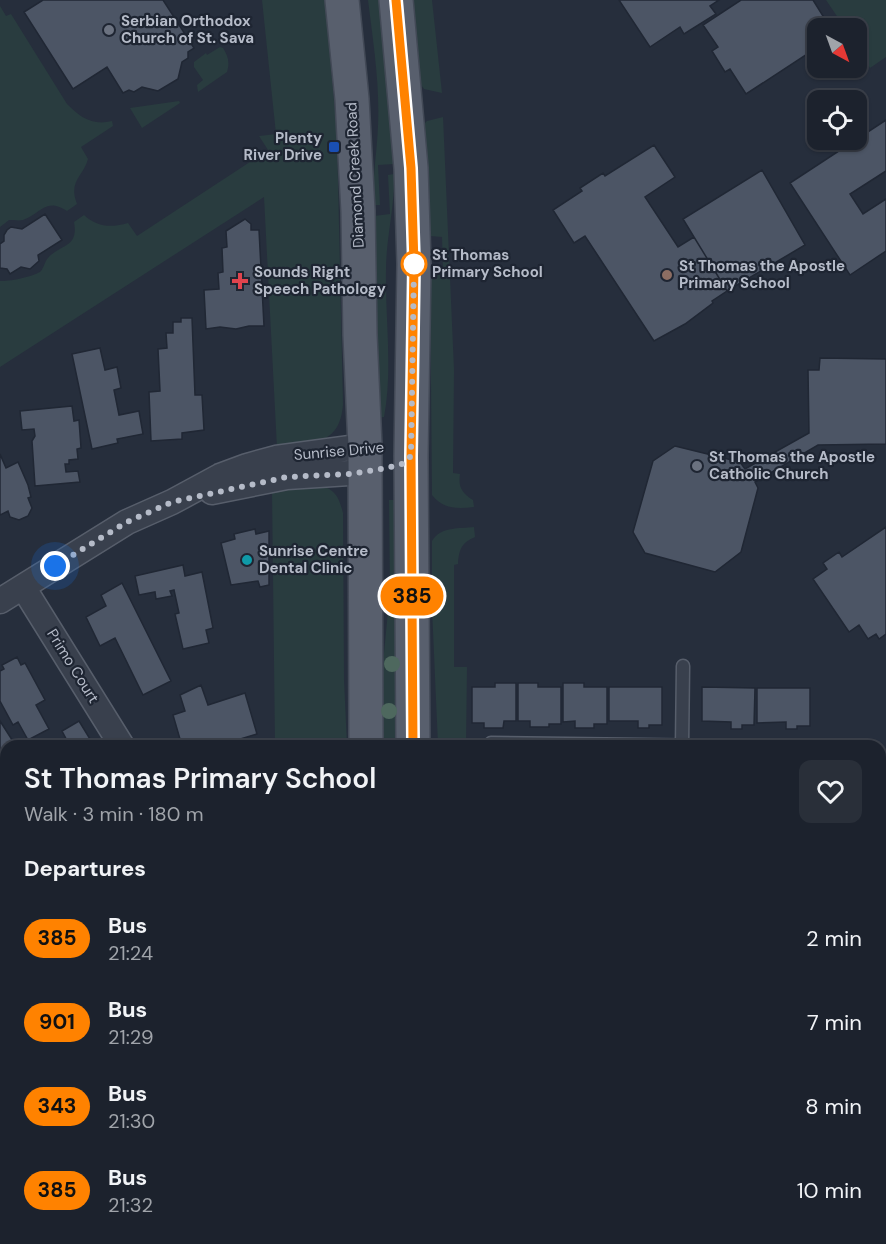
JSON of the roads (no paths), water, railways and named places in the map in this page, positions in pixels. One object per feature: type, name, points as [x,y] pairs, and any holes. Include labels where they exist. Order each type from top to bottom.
[{"type":"main road","name":"Diamond Creek Road","points":[[342,0],[356,165],[365,459],[366,740]]},
{"type":"main road","points":[[396,0],[411,168],[414,264],[411,456],[413,740]]},
{"type":"main road","name":"Sunrise Drive","points":[[365,459],[386,445],[403,449],[411,456]]},
{"type":"street","name":"Sunrise Drive","points":[[0,601],[127,522],[172,502],[198,487],[247,476],[300,454],[365,459]]},
{"type":"street","name":"Primo Court","points":[[23,587],[118,740]]},
{"type":"lane","points":[[682,740],[683,666]]},
{"type":"place","name":"Serbian Orthodox Church of St. Sava","points":[[109,30]]},
{"type":"place","name":"Plenty River Drive","points":[[334,147]]},
{"type":"place","name":"St Thomas Primary School","points":[[414,264]]},
{"type":"place","name":"St Thomas the Apostle Primary School","points":[[667,275]]},
{"type":"place","name":"Sounds Right Speech Pathology","points":[[240,281]]},
{"type":"place","name":"St Thomas the Apostle Catholic Church","points":[[697,466]]},
{"type":"place","name":"Sunrise Centre Dental Clinic","points":[[247,560]]}]
